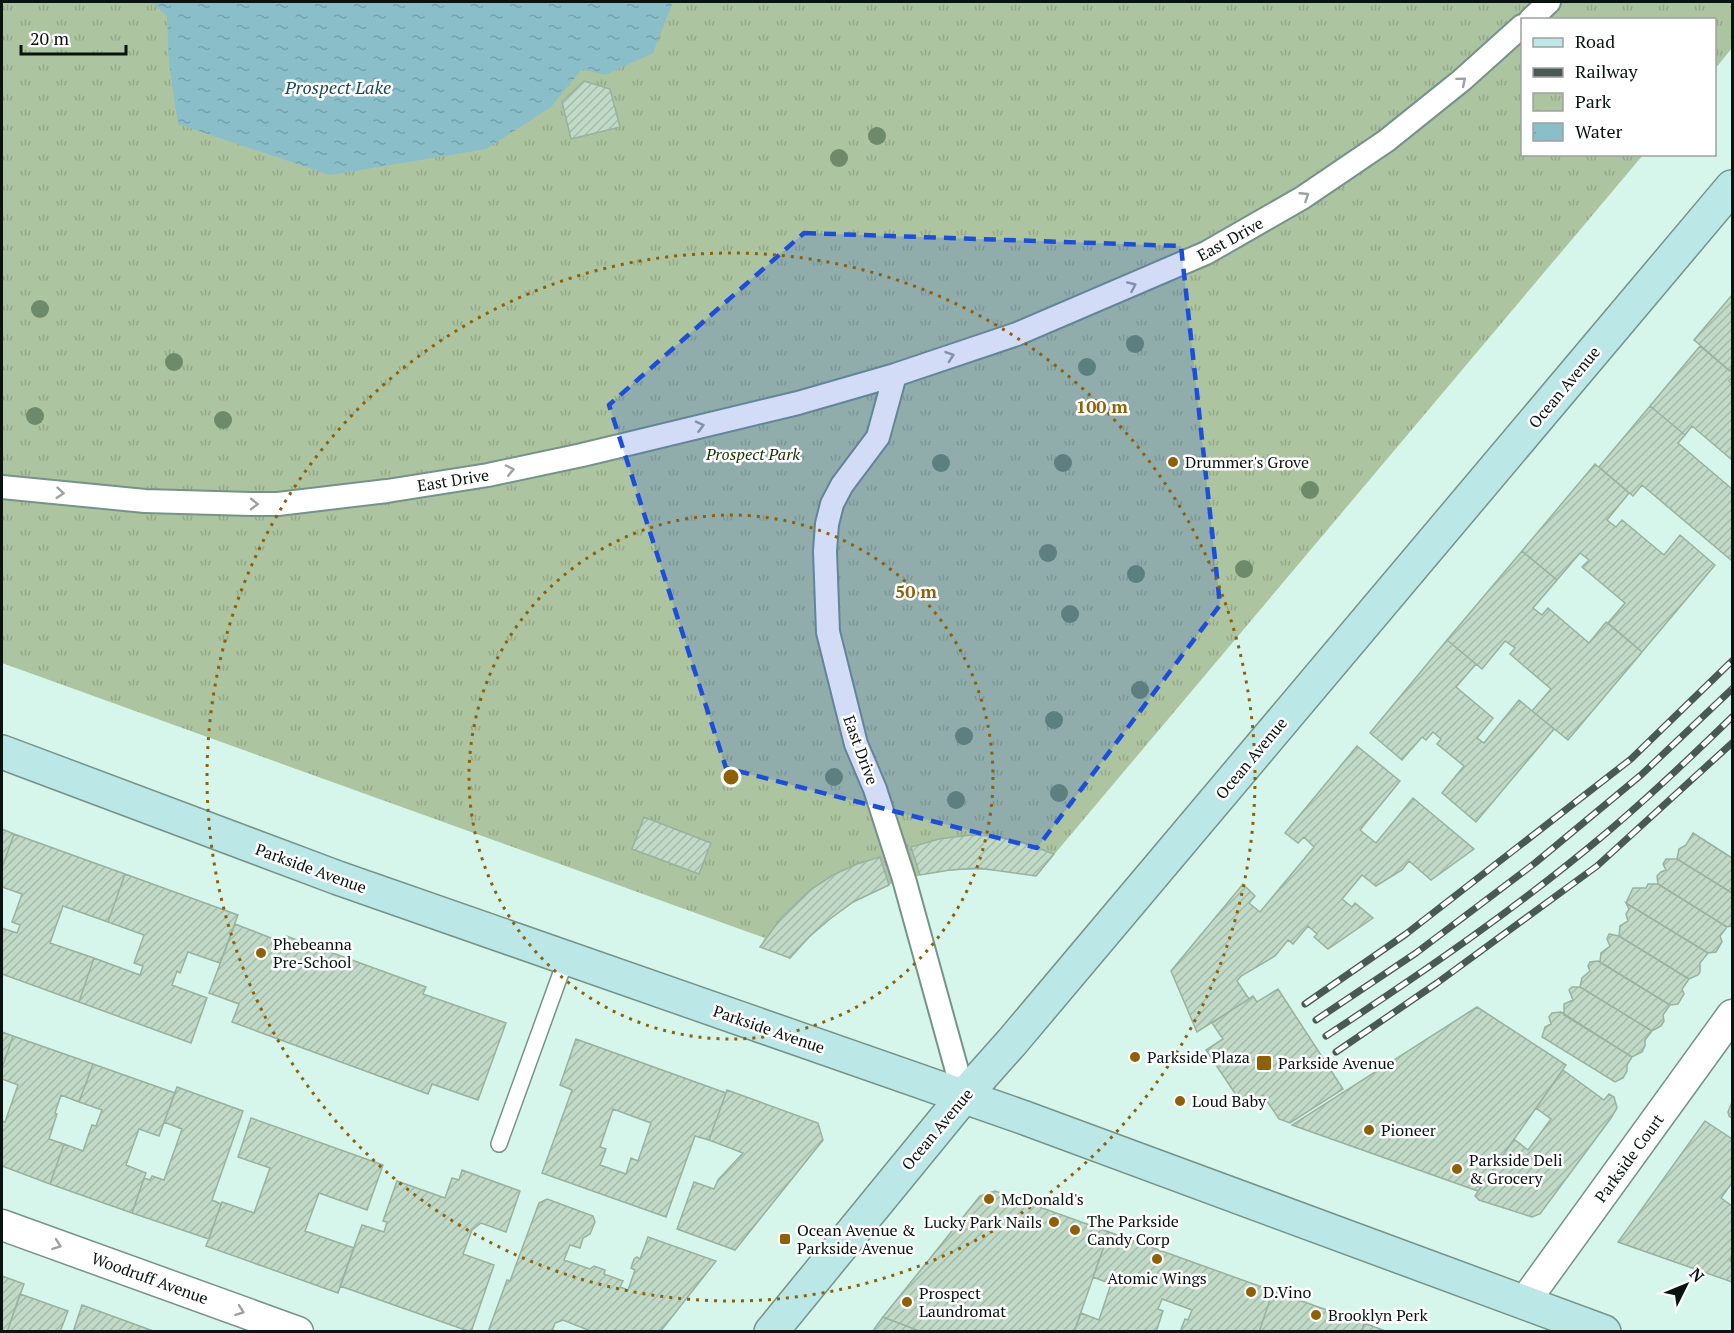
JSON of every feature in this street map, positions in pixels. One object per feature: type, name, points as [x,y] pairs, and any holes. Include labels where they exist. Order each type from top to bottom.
[{"type":"main road","name":"Ocean Avenue","points":[[771,1332],[964,1096],[1012,1042],[1732,187]]},
{"type":"main road","name":"Parkside Avenue","points":[[2,752],[327,874],[964,1096],[1604,1332]]},
{"type":"street","points":[[1532,18],[1549,2]]},
{"type":"street","name":"East Drive","points":[[2,487],[145,501],[260,504],[278,504],[387,491],[488,475],[572,457],[798,403],[895,375],[1017,334],[1206,253],[1302,198],[1386,141],[1462,80],[1521,27]]},
{"type":"street","name":"East Drive","points":[[895,375],[878,437],[842,485],[832,504],[827,524],[825,559],[828,632],[856,744],[876,789],[904,879],[964,1096]]},
{"type":"street","name":"Parkside Court","points":[[1525,1301],[1732,1015]]},
{"type":"street","name":"Woodruff Avenue","points":[[2,1225],[298,1332]]},
{"type":"lane","points":[[499,1144],[566,959]]},
{"type":"highlighted area","points":[[804,233],[1181,246],[1220,605],[1037,848],[726,768],[609,405]]},
{"type":"green space","name":"Prospect Park","points":[[2,2],[1732,2],[1732,48],[1716,68],[1716,18],[1521,18],[1521,156],[1642,156],[1036,876],[999,871],[964,870],[932,873],[901,881],[871,893],[843,910],[816,931],[790,958],[760,947],[765,938],[2,663]]},
{"type":"water","name":"Prospect Lake","points":[[151,2],[673,2],[653,53],[605,75],[582,69],[551,107],[486,149],[330,175],[178,124],[169,63],[167,16]]},
{"type":"building","points":[[584,81],[610,89],[620,127],[571,139],[562,102]]},
{"type":"building","points":[[1732,295],[1732,367],[1730,371],[1694,340]]},
{"type":"building","points":[[1700,346],[1732,373],[1729,381],[1732,384],[1732,460],[1692,426],[1685,435],[1650,406]]},
{"type":"building","points":[[1650,406],[1685,435],[1678,443],[1732,489],[1732,561],[1642,485],[1633,496],[1599,467]]},
{"type":"building","points":[[1595,464],[1629,493],[1607,520],[1616,527],[1622,520],[1664,555],[1680,535],[1715,565],[1642,652],[1608,623],[1625,603],[1582,567],[1589,560],[1580,553],[1557,580],[1522,551]]},
{"type":"building","points":[[1522,551],[1557,580],[1533,608],[1542,615],[1548,608],[1589,643],[1606,622],[1642,652],[1568,740],[1532,711],[1551,689],[1510,654],[1515,648],[1505,641],[1482,669],[1447,640]]},
{"type":"building","points":[[1447,640],[1476,664],[1456,687],[1493,718],[1477,738],[1484,743],[1519,700],[1554,729],[1476,822],[1442,793],[1464,766],[1437,744],[1441,739],[1433,732],[1426,740],[1422,737],[1402,760],[1370,733]]},
{"type":"building","points":[[1357,746],[1400,781],[1360,830],[1376,843],[1413,798],[1474,849],[1431,880],[1409,861],[1402,870],[1376,886],[1362,875],[1342,899],[1352,907],[1355,903],[1373,918],[1328,949],[1314,937],[1317,934],[1308,926],[1293,944],[1288,940],[1275,956],[1241,976],[1237,981],[1249,999],[1197,1032],[1171,971],[1243,884],[1255,896],[1249,903],[1260,912],[1314,847],[1304,837],[1298,843],[1285,833]]},
{"type":"building","points":[[644,817],[711,843],[699,874],[632,849]]},
{"type":"building","points":[[2,829],[14,834],[2,868]]},
{"type":"building","points":[[1693,833],[1732,858],[1732,893],[1677,859],[1679,849],[1686,845]]},
{"type":"building","points":[[14,834],[125,874],[108,922],[63,906],[50,943],[94,958],[79,1002],[2,974],[2,928],[17,933],[20,925],[12,922],[22,894],[2,887],[2,868]]},
{"type":"building","points":[[970,835],[994,836],[1019,841],[1054,854],[1036,876],[979,868],[920,875],[911,847],[939,839]]},
{"type":"building","points":[[880,857],[889,885],[853,902],[809,937],[790,958],[760,947],[781,918],[810,890],[833,875]]},
{"type":"building","points":[[1666,859],[1677,859],[1732,893],[1732,926],[1727,927],[1658,884],[1657,876],[1666,870],[1663,864]]},
{"type":"building","points":[[125,874],[238,915],[220,963],[188,952],[180,973],[177,971],[172,985],[207,998],[191,1043],[79,1002],[94,958],[140,975],[143,966],[134,963],[144,935],[108,922]]},
{"type":"building","points":[[1648,884],[1658,884],[1727,927],[1720,936],[1722,942],[1716,952],[1708,953],[1626,903],[1633,888],[1646,888]]},
{"type":"building","points":[[1626,903],[1708,953],[1700,963],[1698,975],[1689,979],[1619,936],[1620,926],[1628,921],[1626,914],[1629,909]]},
{"type":"building","points":[[235,924],[284,943],[286,936],[426,987],[423,994],[506,1023],[478,1100],[432,1084],[428,1094],[232,1022],[239,1004],[209,993]]},
{"type":"building","points":[[1609,934],[1619,936],[1689,979],[1682,989],[1684,994],[1678,1004],[1670,1005],[1600,962],[1601,953],[1610,946],[1607,939]]},
{"type":"building","points":[[1598,961],[1670,1005],[1663,1015],[1664,1021],[1661,1026],[1652,1031],[1580,987],[1582,978],[1590,971],[1588,966],[1590,962]]},
{"type":"building","points":[[1572,987],[1580,987],[1652,1031],[1645,1040],[1642,1052],[1632,1057],[1564,1015],[1564,1004],[1573,1000],[1569,990]]},
{"type":"building","points":[[1278,989],[1343,1089],[1290,1123],[1279,1119],[1263,1095],[1244,1107],[1206,1050],[1223,1039],[1212,1023],[1253,996],[1257,1002]]},
{"type":"building","points":[[1477,1007],[1566,1065],[1478,1191],[1292,1125]]},
{"type":"building","points":[[1561,1012],[1632,1057],[1623,1078],[1615,1082],[1542,1037],[1545,1027],[1551,1024],[1549,1017],[1552,1013]]},
{"type":"building","points":[[2,1032],[13,1036],[2,1068]]},
{"type":"building","points":[[13,1036],[93,1064],[79,1102],[61,1095],[49,1139],[64,1144],[50,1184],[2,1166],[2,1121],[5,1122],[18,1085],[2,1079],[2,1068]]},
{"type":"building","points":[[576,1039],[726,1093],[709,1140],[695,1136],[666,1217],[542,1173],[572,1090],[560,1085]],"holes":[[[613,1109],[651,1123],[638,1161],[631,1158],[626,1174],[600,1165],[606,1149],[600,1147]]]},
{"type":"building","points":[[93,1064],[175,1093],[159,1136],[139,1129],[126,1165],[146,1173],[132,1213],[50,1184],[64,1144],[83,1151],[92,1125],[96,1126],[102,1110],[79,1102]]},
{"type":"building","points":[[1563,1070],[1604,1100],[1609,1094],[1614,1097],[1617,1108],[1611,1118],[1540,1214],[1532,1217],[1479,1200],[1475,1196],[1514,1139],[1528,1150],[1551,1119],[1536,1108]]},
{"type":"building","points":[[177,1087],[243,1111],[212,1200],[221,1204],[209,1239],[132,1213],[144,1178],[150,1180],[152,1176],[164,1180],[182,1129],[164,1122]]},
{"type":"building","points":[[727,1090],[818,1123],[823,1140],[735,1250],[677,1229],[694,1182],[714,1189],[718,1180],[743,1153],[709,1140]]},
{"type":"building","points":[[1732,1102],[1732,1118],[1728,1112]]},
{"type":"building","points":[[251,1118],[383,1165],[367,1210],[319,1193],[305,1231],[354,1248],[338,1293],[206,1246],[222,1202],[254,1213],[270,1168],[238,1157]]},
{"type":"building","points":[[1705,1121],[1732,1139],[1732,1183],[1721,1198],[1732,1206],[1730,1261],[1732,1262],[1732,1282],[1618,1242]]},
{"type":"building","points":[[462,1170],[520,1191],[506,1232],[481,1223],[472,1230],[463,1254],[494,1265],[471,1332],[340,1286],[362,1225],[384,1232],[387,1222],[383,1221],[397,1181],[445,1198],[452,1178],[459,1180]]},
{"type":"building","points":[[995,1191],[1109,1232],[1074,1332],[922,1332],[883,1317],[980,1196]]},
{"type":"building","points":[[547,1199],[593,1216],[595,1222],[590,1234],[583,1238],[580,1248],[570,1245],[564,1260],[590,1269],[594,1266],[605,1270],[604,1274],[623,1281],[620,1287],[628,1290],[635,1270],[631,1268],[634,1259],[637,1257],[640,1259],[648,1237],[716,1261],[660,1332],[593,1332],[563,1320],[555,1323],[552,1332],[488,1332],[539,1203]]},
{"type":"building","points":[[1109,1232],[1273,1291],[1259,1332],[1180,1332],[1185,1319],[1188,1320],[1192,1310],[1162,1299],[1158,1309],[1163,1311],[1156,1332],[1074,1332],[1081,1313],[1099,1320],[1111,1284],[1093,1277]]},
{"type":"building","points":[[2,1276],[24,1284],[7,1332],[2,1332]]},
{"type":"building","points":[[1273,1291],[1364,1323],[1362,1332],[1259,1332]]},
{"type":"building","points":[[20,1294],[68,1311],[60,1332],[7,1332]]},
{"type":"building","points":[[82,1305],[156,1332],[73,1332]]},
{"type":"building","points":[[883,1317],[922,1332],[872,1332]]},
{"type":"building","points":[[1364,1323],[1388,1332],[1362,1332]]},
{"type":"railway","points":[[1305,1004],[1406,934],[1631,759],[1732,661]]},
{"type":"railway","points":[[1316,1020],[1416,953],[1535,863],[1641,775],[1732,689]]},
{"type":"railway","points":[[1326,1036],[1398,988],[1538,888],[1654,791],[1732,717]]},
{"type":"railway","points":[[1336,1052],[1437,983],[1597,866],[1732,743]]},
{"type":"place","name":"Drummer's Grove","points":[[1173,462]]},
{"type":"place","name":"Phebeanna Pre-School","points":[[261,953]]},
{"type":"place","name":"Parkside Plaza","points":[[1135,1057]]},
{"type":"place","name":"Parkside Avenue","points":[[1264,1063]]},
{"type":"place","name":"Loud Baby","points":[[1180,1101]]},
{"type":"place","name":"Pioneer","points":[[1369,1130]]},
{"type":"place","name":"Parkside Deli & Grocery","points":[[1457,1169]]},
{"type":"place","name":"McDonald's","points":[[989,1199]]},
{"type":"place","name":"Lucky Park Nails","points":[[1054,1222]]},
{"type":"place","name":"The Parkside Candy Corp","points":[[1075,1230]]},
{"type":"place","name":"Ocean Avenue & Parkside Avenue","points":[[785,1239]]},
{"type":"place","name":"Atomic Wings","points":[[1157,1259]]},
{"type":"place","name":"D.Vino","points":[[1251,1292]]},
{"type":"place","name":"Prospect Laundromat","points":[[907,1302]]},
{"type":"place","name":"Brooklyn Perk","points":[[1316,1315]]}]
